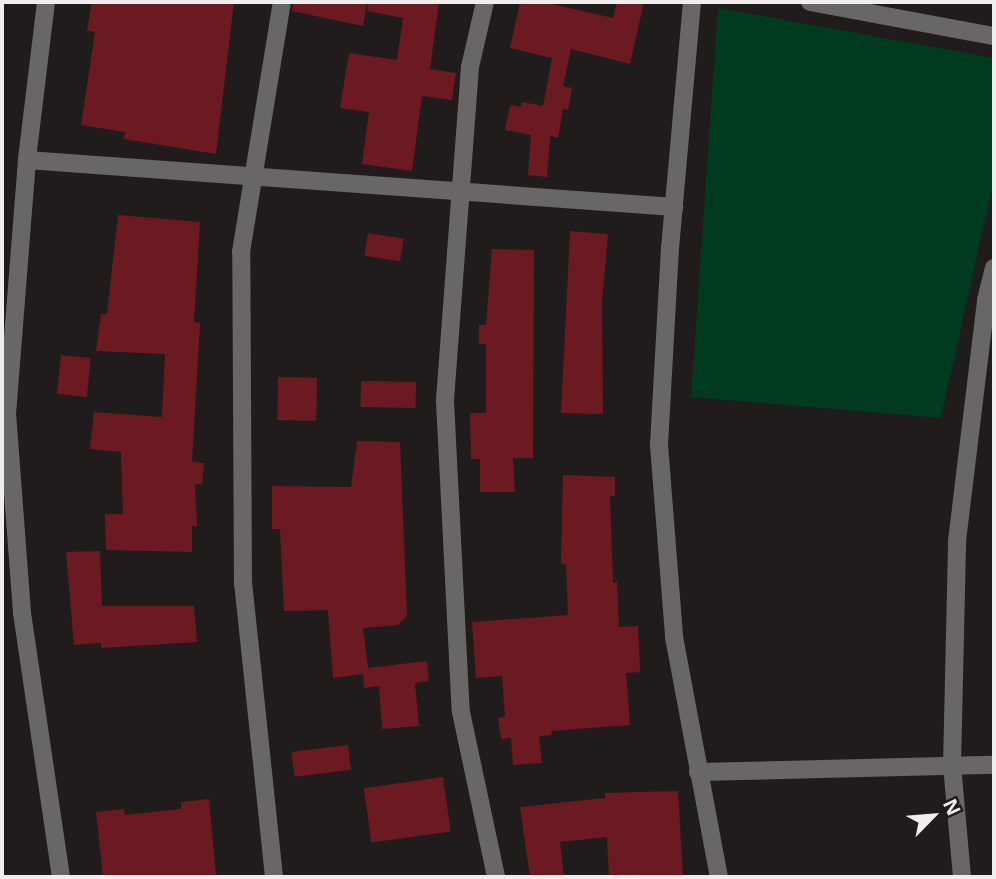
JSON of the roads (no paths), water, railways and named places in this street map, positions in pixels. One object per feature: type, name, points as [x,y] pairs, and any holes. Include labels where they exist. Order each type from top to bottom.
[{"type":"street","points":[[47,2],[27,160],[7,413],[22,613],[61,877]]},
{"type":"street","points":[[274,877],[243,584],[241,252],[282,2]]},
{"type":"street","points":[[485,2],[470,67],[445,401],[461,712],[496,877]]},
{"type":"street","points":[[692,2],[674,207],[659,445],[674,637],[719,877]]},
{"type":"street","points":[[810,2],[994,36]]},
{"type":"street","points":[[27,160],[674,207]]},
{"type":"street","points":[[962,877],[952,766],[957,541],[986,300],[994,268]]},
{"type":"street","points":[[698,772],[994,765]]}]
